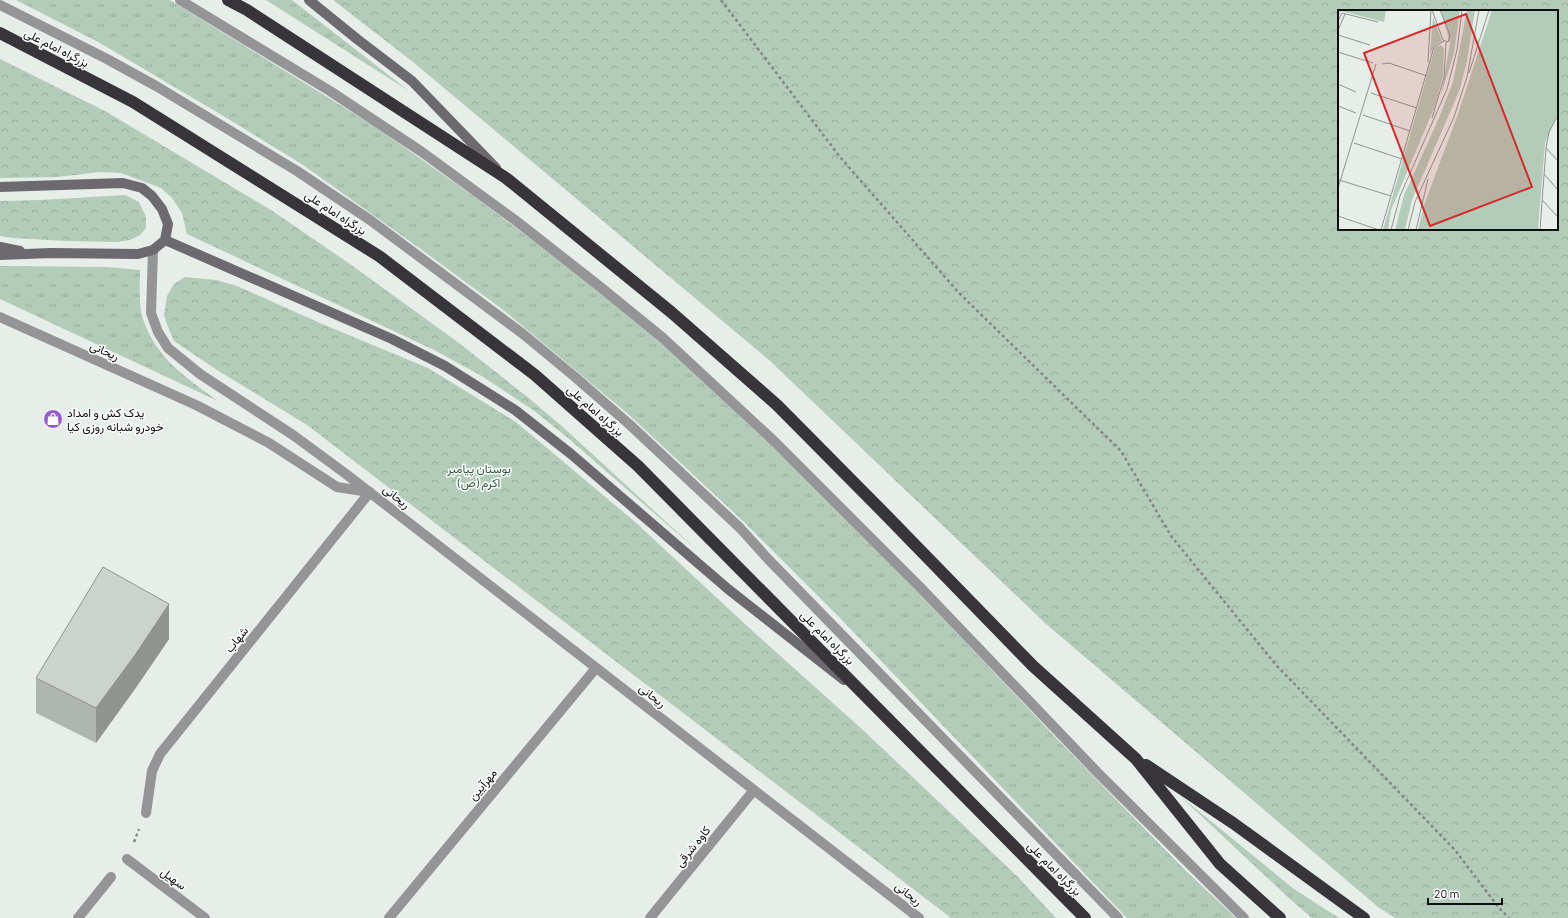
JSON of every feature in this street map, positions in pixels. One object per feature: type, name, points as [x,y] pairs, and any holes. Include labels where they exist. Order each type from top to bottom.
[{"type":"highway","points":[[228,0],[247,10],[506,178],[671,312],[777,405],[1033,666],[1136,759],[1233,823],[1364,918]]},
{"type":"highway","name":"بزرگراه امام علی","points":[[0,34],[133,102],[309,211],[379,256],[535,375],[638,466],[1085,918]]},
{"type":"highway","points":[[1136,759],[1220,864],[1280,918]]},
{"type":"main road","points":[[309,0],[412,81],[506,178]]},
{"type":"main road","points":[[0,187],[123,183],[142,188],[152,196],[162,209],[168,224],[165,240],[153,250],[138,254],[0,255]]},
{"type":"main road","points":[[165,240],[392,339],[445,366],[515,410],[571,454],[722,584],[877,707]]},
{"type":"main road","points":[[0,247],[35,254]]},
{"type":"street","points":[[180,0],[336,95],[422,152],[515,220],[663,338],[781,448],[920,586],[1107,783],[1244,918]]},
{"type":"street","points":[[0,5],[108,59],[156,86],[297,171],[370,220],[523,334],[629,424],[740,528],[768,559],[1118,918]]},
{"type":"street","name":"ریحانی","points":[[153,250],[151,313],[158,332],[168,348],[200,374],[293,435],[370,492],[919,918]]},
{"type":"street","name":"ریحانی","points":[[0,317],[196,405],[269,444],[337,487],[370,492]]},
{"type":"street","name":"شهاب","points":[[146,813],[152,771],[160,754],[370,492]]},
{"type":"street","name":"مهرآیین","points":[[389,918],[596,668]]},
{"type":"street","name":"کاوه شرقی","points":[[650,918],[754,790]]},
{"type":"street","name":"سهیل","points":[[127,858],[205,918]]},
{"type":"street","points":[[78,918],[111,877]]},
{"type":"path","points":[[721,0],[840,157],[959,294],[1121,451],[1171,536],[1276,665],[1454,850],[1509,918]]},
{"type":"green space","points":[[16,0],[170,0],[376,127],[483,203],[575,272],[658,340],[791,464],[866,537],[1059,741],[1186,871],[1236,918],[1127,918],[841,619],[744,522],[628,414],[502,309],[303,165],[100,43]]},
{"type":"green space","points":[[266,0],[292,0],[409,91]]},
{"type":"green space","points":[[333,0],[1568,0],[1568,918],[1395,918],[1378,907],[1045,623],[769,360],[413,62]]},
{"type":"green space","points":[[0,59],[105,111],[274,212],[350,264],[459,343],[530,399],[564,428],[700,553],[568,438],[533,410],[480,375],[434,350],[187,234],[182,213],[172,198],[161,188],[121,173],[100,172],[57,177],[0,178]]},
{"type":"green space","points":[[125,195],[139,202],[146,217],[146,228],[140,235],[130,240],[117,242],[66,241],[0,236],[0,201]]},
{"type":"green space","points":[[0,266],[107,267],[140,270],[142,316],[157,347],[165,358],[185,376],[218,401],[0,299]]},
{"type":"green space","name":"بوستان پیامبر اکرم (ص)","points":[[185,277],[216,280],[237,286],[320,323],[428,368],[516,422],[634,521],[758,636],[863,730],[1017,876],[1056,918],[951,918],[307,425],[217,370],[174,341],[164,315],[167,296],[174,284]]},
{"type":"green space","points":[[1180,796],[1294,889],[1339,918],[1312,918]]},
{"type":"building","points":[[103,567],[169,604],[135,655],[96,708],[36,678]]},
{"type":"place","name":"یدک کش و امداد خودرو شبانه روزی کیا","points":[[53,419]]}]
